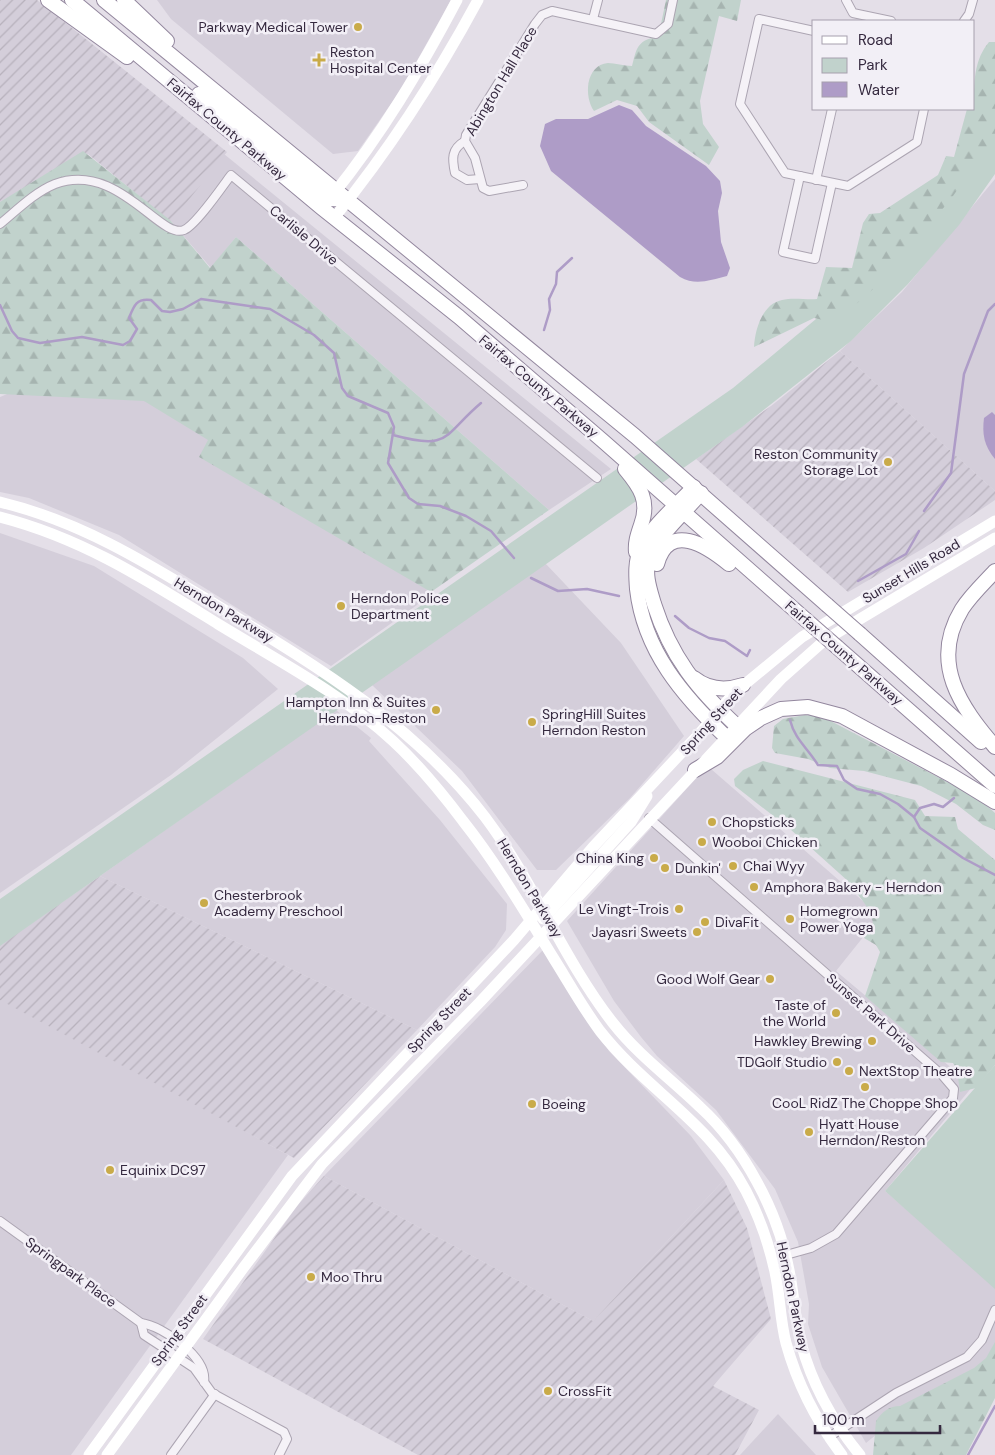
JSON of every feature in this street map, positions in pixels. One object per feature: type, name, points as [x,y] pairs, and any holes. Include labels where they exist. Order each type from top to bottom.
[{"type":"highway","points":[[48,0],[224,127]]},
{"type":"highway","name":"Fairfax County Parkway","points":[[72,0],[224,127],[330,199],[348,200],[537,354],[697,490],[995,755]]},
{"type":"highway","name":"Fairfax County Parkway","points":[[104,0],[239,111],[330,199],[334,218],[459,317],[603,440],[995,786]]},
{"type":"highway","points":[[124,0],[239,111]]},
{"type":"highway","points":[[164,77],[180,80],[188,85],[330,199]]},
{"type":"highway","points":[[603,440],[640,488],[645,500],[645,513],[636,546],[638,596],[649,636],[674,681],[710,722],[726,737]]},
{"type":"highway","points":[[637,562],[646,541],[697,490]]},
{"type":"highway","points":[[680,509],[649,557],[647,574],[655,605],[666,635],[684,669],[698,688],[737,726]]},
{"type":"highway","points":[[655,605],[658,558],[670,545],[683,540],[704,545],[732,567],[771,589]]},
{"type":"highway","points":[[995,571],[968,601],[959,616],[952,633],[949,658],[951,676],[959,699],[995,747]]},
{"type":"highway","points":[[684,669],[710,687],[726,689],[742,685]]},
{"type":"highway","points":[[695,770],[717,757],[745,729],[767,714],[781,709],[808,707],[842,716],[964,782],[995,802]]},
{"type":"main road","points":[[330,199],[410,87],[457,0]]},
{"type":"main road","points":[[334,218],[419,103],[478,0]]},
{"type":"main road","name":"Herndon Parkway","points":[[0,502],[47,515],[116,545],[293,652],[369,703],[419,745],[467,795],[494,829],[596,998],[622,1034],[653,1066],[705,1112],[738,1150],[767,1201],[786,1255],[797,1324],[806,1358],[820,1393],[841,1429],[860,1455]]},
{"type":"main road","name":"Herndon Parkway","points":[[0,517],[44,530],[101,554],[299,673],[369,721],[402,750],[459,816],[489,856],[603,1035],[641,1074],[703,1130],[739,1179],[758,1217],[771,1258],[783,1330],[793,1364],[806,1397],[829,1437],[842,1455]]},
{"type":"main road","name":"Sunset Hills Road","points":[[827,621],[995,521]]},
{"type":"main road","name":"Sunset Hills Road","points":[[840,631],[995,538]]},
{"type":"main road","name":"Spring Street","points":[[108,1455],[322,1164],[547,915],[614,823],[660,776],[742,685],[790,645],[827,621]]},
{"type":"main road","name":"Spring Street","points":[[88,1455],[292,1176],[436,1025],[547,915],[649,818],[791,668],[840,631]]},
{"type":"street","points":[[593,19],[598,0]]},
{"type":"street","name":"Abington Hall Place","points":[[523,185],[489,191],[483,188],[475,158],[465,141],[466,135],[542,15],[552,11],[656,34],[668,24],[673,0]]},
{"type":"street","points":[[846,0],[854,13],[852,20]]},
{"type":"street","points":[[965,20],[969,14],[973,0]]},
{"type":"street","points":[[854,13],[886,20]]},
{"type":"street","points":[[812,31],[759,19],[740,104],[785,173],[848,186],[917,142],[924,110]]},
{"type":"street","points":[[816,180],[832,110]]},
{"type":"street","name":"Abington Hall Place","points":[[465,141],[458,145],[452,158],[456,173],[460,178],[467,180],[480,179]]},
{"type":"street","name":"Carlisle Drive","points":[[0,224],[54,185],[67,181],[88,180],[120,191],[163,225],[174,230],[184,230],[193,223],[231,175],[597,478]]},
{"type":"street","points":[[800,176],[783,252],[815,259],[832,183]]},
{"type":"street","name":"Sunset Park Drive","points":[[649,818],[947,1079],[954,1089],[953,1098],[836,1234],[811,1248],[786,1255]]},
{"type":"street","name":"Springpark Place","points":[[0,1221],[141,1323],[152,1324],[170,1343],[182,1352]]},
{"type":"street","points":[[829,1437],[896,1393],[967,1357],[982,1340],[995,1310]]},
{"type":"street","name":"Springpark Place","points":[[141,1323],[144,1335],[170,1343],[182,1352]]},
{"type":"street","points":[[182,1352],[215,1394],[286,1434],[286,1442],[279,1455]]},
{"type":"street","points":[[170,1455],[215,1394]]},
{"type":"shaded area","points":[[0,0],[37,0],[227,152],[171,222],[88,154],[0,204]]},
{"type":"shaded area","name":"Reston Hospital Center","points":[[157,0],[451,0],[400,91],[358,151],[333,154],[171,19]]},
{"type":"shaded area","points":[[224,154],[611,469],[549,510],[236,237],[211,268],[170,220]]},
{"type":"shaded area","points":[[995,179],[995,491],[840,351],[902,292]]},
{"type":"shaded area","points":[[840,351],[995,491],[995,500],[924,548],[848,592],[696,459],[771,406]]},
{"type":"shaded area","points":[[31,384],[152,399],[439,573],[417,605],[331,666],[119,535],[29,498],[0,492],[0,397]]},
{"type":"shaded area","points":[[0,533],[94,566],[243,658],[278,689],[171,775],[0,893]]},
{"type":"shaded area","points":[[545,563],[621,643],[684,736],[630,798],[556,870],[537,870],[462,771],[372,685]]},
{"type":"shaded area","points":[[336,710],[371,738],[369,741],[440,820],[507,904],[506,930],[495,947],[417,1030],[100,876]]},
{"type":"shaded area","points":[[711,769],[880,916],[836,971],[973,1086],[885,1191],[995,1286],[995,1346],[983,1372],[904,1412],[866,1443],[822,1367],[808,1324],[809,1304],[798,1242],[775,1189],[716,1110],[657,1056],[641,1037],[614,1001],[567,921],[700,774]]},
{"type":"shaded area","points":[[100,876],[417,1030],[294,1158],[0,1000],[0,945]]},
{"type":"shaded area","points":[[543,950],[609,1051],[691,1136],[724,1180],[593,1321],[324,1176]]},
{"type":"shaded area","points":[[0,996],[288,1155],[71,1455],[0,1455]]},
{"type":"shaded area","points":[[324,1176],[593,1321],[724,1180],[747,1228],[771,1319],[713,1386],[759,1410],[735,1455],[418,1455],[203,1339],[297,1206]]},
{"type":"shaded area","points":[[778,1414],[816,1455],[740,1455]]},
{"type":"green space","points":[[666,0],[741,0],[737,21],[719,16],[700,101],[703,124],[719,147],[709,165],[649,122],[637,106],[617,100],[594,111],[589,98],[588,90],[591,75],[600,65],[608,63],[632,66],[640,45],[652,38],[661,24]]},
{"type":"green space","points":[[989,42],[995,42],[995,136],[953,196],[924,232],[872,290],[854,306],[845,305],[828,321],[814,318],[754,347],[758,326],[769,307],[775,302],[786,299],[817,299],[826,267],[852,268],[863,223],[869,214],[880,213],[938,175],[946,156],[954,157],[967,110],[975,110],[977,65]]},
{"type":"green space","points":[[995,104],[995,174],[959,225],[908,284],[851,341],[742,427],[0,946],[0,899],[733,388],[834,304],[923,208]]},
{"type":"green space","points":[[83,151],[170,220],[210,268],[236,237],[549,510],[431,592],[199,457],[208,440],[144,401],[0,394],[0,202]]},
{"type":"green space","points":[[805,715],[823,717],[978,798],[995,813],[995,830],[983,825],[956,804],[921,786],[864,771],[830,768],[808,759],[775,753],[772,748],[774,726],[783,719]]},
{"type":"green space","points":[[763,761],[915,800],[925,816],[955,817],[958,829],[995,860],[995,1065],[976,1088],[960,1092],[957,1070],[953,1063],[941,1062],[865,996],[880,952],[876,945],[864,938],[873,923],[870,911],[849,882],[790,829],[735,786],[734,779],[743,770]]},
{"type":"green space","points":[[995,1065],[995,1289],[885,1191]]},
{"type":"green space","points":[[995,1342],[995,1398],[966,1455],[873,1455],[876,1421],[883,1412],[889,1408],[900,1406],[974,1368],[986,1358]]},
{"type":"water","points":[[619,105],[632,110],[646,126],[706,166],[720,181],[722,193],[718,211],[721,242],[730,268],[727,276],[697,282],[680,277],[551,171],[540,146],[545,124],[556,119],[588,119]]},
{"type":"water","points":[[992,412],[995,415],[995,459],[986,445],[983,429],[984,418]]},
{"type":"waterway","points":[[544,330],[550,310],[549,299],[556,284],[557,272],[572,258]]},
{"type":"waterway","points":[[0,305],[12,331],[18,338],[40,343],[82,337],[123,345],[130,341],[137,329],[129,318],[134,306],[142,300],[151,300],[162,311],[170,312],[183,309],[201,299],[270,309],[314,335],[334,353],[342,388],[348,396],[388,413],[394,427],[388,463],[409,498],[418,504],[440,506],[466,516],[491,531],[514,558]]},
{"type":"waterway","points":[[924,511],[951,473],[964,374],[988,311],[995,304]]},
{"type":"waterway","points":[[393,435],[412,440],[436,440],[452,431],[481,403]]},
{"type":"waterway","points":[[858,581],[906,554],[919,531]]},
{"type":"waterway","points":[[531,578],[558,591],[587,589],[619,596]]},
{"type":"waterway","points":[[675,616],[689,628],[709,638],[725,641],[747,656],[750,650]]},
{"type":"waterway","points":[[790,720],[798,738],[818,765],[837,766],[844,780],[857,789],[880,794],[898,804],[914,817],[920,828],[963,858],[995,875]]},
{"type":"waterway","points":[[914,817],[920,808],[934,804],[943,807],[954,798]]},
{"type":"waterway","points":[[968,1455],[995,1406]]},
{"type":"place","name":"Parkway Medical Tower","points":[[358,27]]},
{"type":"place","name":"Reston Hospital Center","points":[[319,60]]},
{"type":"place","name":"Reston Community Storage Lot","points":[[888,462]]},
{"type":"place","name":"Herndon Police Department","points":[[341,606]]},
{"type":"place","name":"Hampton Inn & Suites Herndon-Reston","points":[[436,710]]},
{"type":"place","name":"SpringHill Suites Herndon Reston","points":[[532,722]]},
{"type":"place","name":"Chopsticks","points":[[712,822]]},
{"type":"place","name":"Wooboi Chicken","points":[[702,842]]},
{"type":"place","name":"China King","points":[[654,858]]},
{"type":"place","name":"Chai Wyy","points":[[733,866]]},
{"type":"place","name":"Dunkin'","points":[[665,868]]},
{"type":"place","name":"Amphora Bakery - Herndon","points":[[754,887]]},
{"type":"place","name":"Chesterbrook Academy Preschool","points":[[204,903]]},
{"type":"place","name":"Le Vingt-Trois","points":[[679,909]]},
{"type":"place","name":"Homegrown Power Yoga","points":[[790,919]]},
{"type":"place","name":"DivaFit","points":[[705,922]]},
{"type":"place","name":"Jayasri Sweets","points":[[697,932]]},
{"type":"place","name":"Good Wolf Gear","points":[[770,979]]},
{"type":"place","name":"Taste of the World","points":[[836,1013]]},
{"type":"place","name":"Hawkley Brewing","points":[[872,1041]]},
{"type":"place","name":"TDGolf Studio","points":[[837,1062]]},
{"type":"place","name":"NextStop Theatre","points":[[849,1071]]},
{"type":"place","name":"CooL RidZ The Choppe Shop","points":[[865,1087]]},
{"type":"place","name":"Boeing","points":[[532,1104]]},
{"type":"place","name":"Hyatt House Herndon/Reston","points":[[809,1132]]},
{"type":"place","name":"Equinix DC97","points":[[110,1170]]},
{"type":"place","name":"Moo Thru","points":[[311,1277]]},
{"type":"place","name":"CrossFit","points":[[548,1391]]}]
